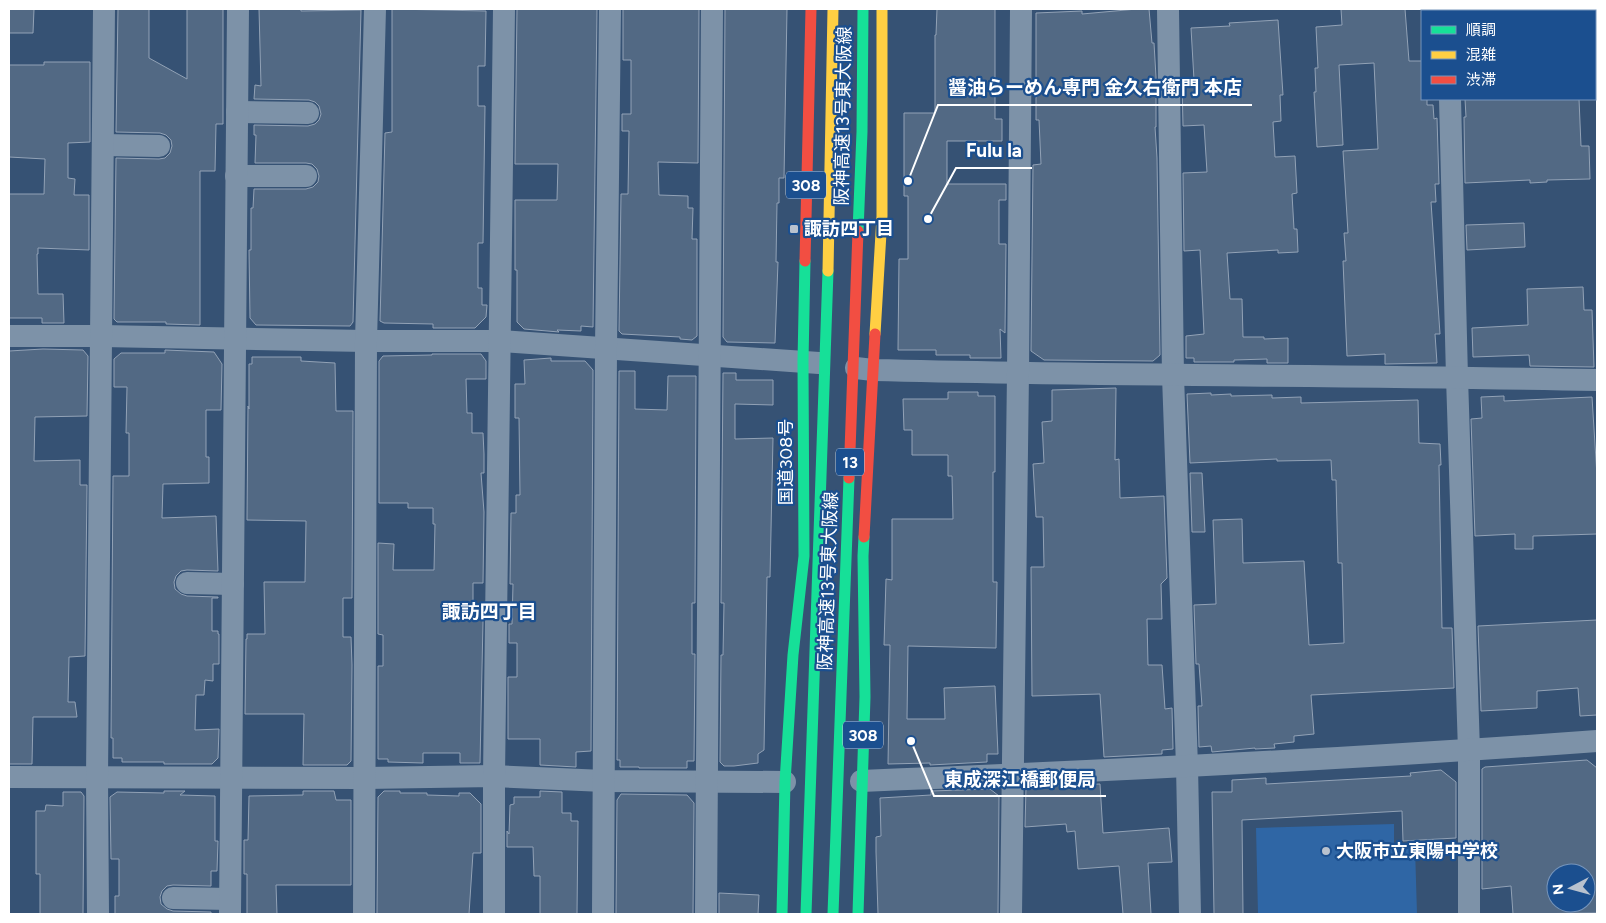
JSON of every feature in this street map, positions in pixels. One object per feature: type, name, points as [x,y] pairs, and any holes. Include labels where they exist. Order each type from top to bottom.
[{"type":"highway","name":"国道308号","points":[[782,914],[786,782],[793,655],[804,556],[803,361],[811,9]]},
{"type":"highway","name":"阪神高速13号東大阪線","points":[[806,914],[828,300],[832,9]]},
{"type":"highway","name":"阪神高速13号東大阪線","points":[[833,914],[862,132],[863,9]]},
{"type":"highway","points":[[856,290],[867,202],[871,132],[873,9]]},
{"type":"highway","name":"308","points":[[858,914],[865,697],[862,556],[882,216],[882,9]]},
{"type":"street","points":[[98,914],[97,778],[104,9]]},
{"type":"street","points":[[173,898],[230,907],[238,9]]},
{"type":"street","points":[[364,914],[366,341],[375,9]]},
{"type":"street","points":[[494,914],[494,776],[504,9]]},
{"type":"street","points":[[603,914],[610,9]]},
{"type":"street","points":[[706,914],[712,9]]},
{"type":"street","points":[[1011,914],[1021,9]]},
{"type":"street","points":[[1168,9],[1173,376],[1187,766],[1190,914]]},
{"type":"street","points":[[1450,100],[1469,751],[1469,914]]},
{"type":"street","points":[[237,112],[308,113]]},
{"type":"street","points":[[102,145],[159,146]]},
{"type":"street","points":[[236,176],[306,176]]},
{"type":"street","points":[[9,336],[500,341],[803,361],[873,370],[1173,376],[1457,377],[1597,380]]},
{"type":"street","points":[[187,582],[233,584]]},
{"type":"street","points":[[861,781],[1469,751],[1597,741]]},
{"type":"street","points":[[9,777],[365,778],[494,776],[604,781],[786,782]]},
{"type":"shaded area","points":[[1394,824],[1394,847],[1415,847],[1417,914],[1258,914],[1256,828]]},
{"type":"building","points":[[9,9],[34,9],[33,33],[9,33]]},
{"type":"building","points":[[118,9],[149,9],[149,58],[187,79],[187,9],[223,9],[223,124],[216,124],[215,171],[200,171],[200,325],[166,324],[166,322],[117,322],[114,319],[116,158],[165,158],[170,153],[172,146],[171,140],[166,135],[160,133],[116,132]]},
{"type":"building","points":[[259,9],[301,9],[301,11],[361,10],[353,322],[350,326],[256,325],[250,318],[249,250],[251,250],[251,208],[253,208],[254,189],[306,189],[313,187],[318,182],[319,176],[317,169],[312,164],[255,163],[256,135],[254,135],[254,125],[308,126],[315,124],[321,114],[319,106],[309,100],[254,99],[255,85],[261,86]]},
{"type":"building","points":[[392,9],[486,11],[485,66],[478,66],[478,106],[485,106],[483,243],[478,243],[478,288],[482,288],[482,305],[487,305],[486,317],[475,328],[433,328],[433,324],[384,323],[380,321],[385,133],[392,132]]},
{"type":"building","points":[[517,9],[597,9],[593,327],[581,326],[581,331],[557,330],[559,332],[524,329],[517,322],[515,200],[557,200],[558,164],[515,164]]},
{"type":"building","points":[[623,9],[699,9],[698,163],[658,162],[659,195],[688,196],[688,208],[693,208],[692,239],[697,239],[697,336],[692,340],[680,339],[680,337],[622,334],[619,331],[621,194],[628,194],[629,131],[622,131],[622,114],[631,114],[631,60],[623,60]]},
{"type":"building","points":[[725,9],[787,9],[784,178],[779,178],[779,203],[777,203],[776,262],[778,262],[775,343],[727,342],[723,337]]},
{"type":"building","points":[[937,9],[995,9],[995,119],[1002,119],[1002,141],[947,141],[947,184],[1006,184],[1006,200],[999,200],[999,244],[1006,244],[1005,333],[1000,329],[1001,358],[970,358],[970,355],[936,355],[936,350],[898,350],[899,259],[908,259],[908,196],[904,196],[904,113],[935,113]]},
{"type":"building","points":[[1149,9],[1152,43],[1154,43],[1160,355],[1153,361],[1044,360],[1031,351],[1033,165],[1041,164],[1039,120],[1036,120],[1036,13],[1082,11],[1082,14]]},
{"type":"building","points":[[1341,9],[1405,9],[1409,61],[1421,61],[1421,100],[1427,100],[1427,105],[1433,105],[1434,119],[1437,118],[1439,184],[1435,184],[1436,202],[1431,202],[1440,334],[1435,334],[1437,363],[1385,364],[1385,354],[1347,356],[1343,261],[1346,261],[1344,233],[1348,233],[1343,151],[1378,149],[1374,63],[1339,65],[1343,145],[1317,147],[1314,92],[1316,92],[1315,68],[1318,68],[1316,27],[1342,25]]},
{"type":"building","points":[[1278,20],[1283,95],[1280,95],[1281,121],[1273,122],[1275,157],[1295,156],[1297,193],[1292,194],[1294,229],[1297,229],[1298,252],[1278,253],[1278,250],[1227,253],[1230,299],[1242,299],[1243,337],[1264,337],[1264,339],[1288,338],[1288,363],[1267,363],[1267,359],[1234,360],[1234,362],[1194,362],[1194,358],[1186,358],[1186,336],[1204,334],[1200,250],[1184,251],[1183,173],[1207,172],[1204,125],[1183,126],[1182,81],[1194,80],[1191,28],[1230,26],[1229,23]]},
{"type":"building","points":[[44,62],[90,62],[90,142],[68,143],[68,178],[75,179],[74,195],[89,195],[89,250],[38,248],[37,254],[38,294],[63,294],[64,323],[42,323],[42,318],[9,318],[9,194],[44,194],[45,159],[9,157],[9,65],[44,65]]},
{"type":"building","points":[[1465,100],[1579,100],[1581,146],[1589,146],[1590,179],[1547,180],[1547,182],[1530,183],[1530,180],[1465,183],[1464,117],[1466,117]]},
{"type":"building","points":[[1524,223],[1525,247],[1467,250],[1466,225]]},
{"type":"building","points":[[1583,287],[1584,310],[1592,310],[1594,367],[1530,366],[1529,355],[1473,357],[1472,328],[1528,325],[1527,289]]},
{"type":"building","points":[[43,349],[83,350],[88,356],[87,416],[35,417],[34,461],[80,460],[80,485],[87,485],[85,656],[69,657],[68,702],[75,702],[77,717],[33,717],[32,764],[9,764],[9,351]]},
{"type":"building","points":[[165,350],[214,352],[222,364],[221,410],[206,410],[206,457],[209,457],[209,483],[163,484],[162,518],[216,516],[218,571],[181,571],[176,576],[174,582],[175,589],[181,594],[187,596],[218,597],[212,598],[212,631],[218,631],[219,634],[219,664],[213,664],[213,681],[205,680],[204,695],[196,695],[195,730],[219,729],[218,758],[212,764],[122,762],[122,758],[113,758],[113,738],[111,738],[113,476],[129,476],[129,433],[126,433],[127,387],[114,387],[114,359],[121,353],[165,353]]},
{"type":"building","points":[[481,354],[486,361],[486,379],[466,379],[467,413],[472,413],[472,433],[483,433],[484,454],[484,473],[481,473],[484,512],[483,583],[473,583],[473,617],[482,616],[483,621],[480,763],[460,763],[460,753],[423,753],[423,763],[388,762],[388,759],[378,759],[378,666],[383,666],[383,635],[378,634],[378,543],[394,544],[393,570],[434,570],[435,524],[433,524],[433,508],[408,508],[408,503],[379,503],[379,361],[383,356]]},
{"type":"building","points":[[252,357],[301,357],[301,361],[335,363],[336,411],[353,411],[352,598],[343,598],[343,637],[351,637],[352,665],[351,761],[347,765],[303,765],[304,714],[245,714],[246,639],[247,634],[265,634],[264,582],[305,582],[306,521],[247,520],[249,364],[252,364]]},
{"type":"building","points":[[551,358],[551,361],[585,361],[593,370],[591,751],[576,752],[576,767],[540,765],[540,739],[508,739],[508,677],[517,677],[517,643],[509,643],[509,624],[512,624],[513,584],[510,584],[511,513],[516,513],[516,495],[520,495],[519,418],[515,418],[515,384],[525,384],[524,360]]},
{"type":"building","points":[[619,371],[635,371],[635,409],[667,410],[668,376],[696,376],[695,603],[692,603],[692,654],[695,654],[694,761],[687,761],[687,768],[620,767],[620,760],[617,760]]},
{"type":"building","points":[[723,373],[736,373],[736,380],[773,380],[773,405],[735,404],[735,439],[773,438],[770,577],[767,577],[764,750],[758,754],[758,763],[734,766],[724,766],[720,762],[721,655],[723,655],[724,603],[721,603]]},
{"type":"building","points":[[1116,388],[1115,460],[1119,459],[1120,498],[1164,496],[1167,578],[1161,584],[1162,619],[1147,619],[1148,665],[1162,665],[1165,709],[1172,708],[1173,749],[1162,750],[1162,754],[1104,757],[1100,694],[1032,696],[1031,567],[1044,567],[1043,517],[1036,517],[1033,464],[1044,463],[1042,422],[1052,421],[1052,390]]},
{"type":"building","points":[[948,392],[978,392],[978,396],[995,396],[993,582],[997,582],[996,648],[908,646],[907,719],[945,719],[944,688],[995,686],[998,754],[987,754],[987,762],[930,765],[930,763],[888,764],[890,645],[884,645],[886,579],[892,580],[892,519],[953,519],[952,476],[948,476],[948,455],[912,455],[912,430],[904,430],[903,399],[948,399]]},
{"type":"building","points":[[1211,393],[1211,395],[1231,394],[1231,396],[1272,395],[1272,398],[1301,397],[1301,403],[1418,400],[1419,443],[1440,444],[1442,628],[1452,628],[1454,688],[1311,695],[1314,734],[1294,736],[1294,742],[1274,744],[1275,748],[1212,752],[1211,746],[1199,747],[1198,706],[1202,706],[1199,664],[1196,664],[1194,605],[1216,604],[1213,520],[1242,519],[1243,563],[1304,561],[1309,645],[1344,643],[1342,563],[1338,563],[1336,480],[1332,480],[1331,460],[1277,461],[1277,459],[1190,463],[1187,394]]},
{"type":"building","points":[[1504,396],[1504,401],[1592,397],[1597,476],[1597,534],[1533,536],[1533,549],[1515,549],[1515,534],[1475,536],[1471,419],[1482,418],[1481,397]]},
{"type":"building","points":[[1190,473],[1202,473],[1205,532],[1192,532]]},
{"type":"building","points":[[1597,620],[1597,715],[1580,716],[1578,688],[1537,691],[1537,708],[1481,711],[1478,626]]},
{"type":"building","points":[[1587,760],[1597,768],[1597,913],[1513,914],[1511,886],[1482,889],[1482,769],[1485,767]]},
{"type":"building","points":[[1441,770],[1456,782],[1456,838],[1403,841],[1402,811],[1242,820],[1243,914],[1214,914],[1212,792],[1232,792],[1232,780],[1266,778],[1266,784],[1411,776],[1410,773]]},
{"type":"building","points":[[1100,784],[1103,833],[1169,828],[1172,862],[1148,863],[1151,914],[1123,914],[1119,866],[1078,869],[1075,831],[1067,832],[1066,824],[1025,827],[1026,787]]},
{"type":"building","points":[[990,789],[999,796],[998,914],[878,914],[876,837],[881,836],[880,798],[931,795],[931,791]]},
{"type":"building","points":[[164,791],[185,791],[180,795],[215,796],[215,841],[218,841],[217,871],[211,871],[211,886],[167,886],[162,891],[160,897],[161,904],[173,911],[211,912],[211,914],[115,914],[115,896],[119,896],[119,859],[111,859],[110,797],[117,792],[164,793]]},
{"type":"building","points":[[303,791],[334,791],[336,800],[351,800],[351,885],[276,885],[277,914],[247,914],[247,874],[244,874],[244,840],[248,840],[249,796],[303,795]]},
{"type":"building","points":[[384,791],[459,796],[459,793],[470,793],[481,804],[481,853],[473,853],[469,914],[377,914],[378,797]]},
{"type":"building","points":[[540,791],[562,792],[562,813],[571,813],[571,821],[578,821],[577,914],[540,914],[540,876],[534,876],[533,847],[507,847],[510,805],[514,804],[514,797],[540,797]]},
{"type":"building","points":[[63,792],[81,792],[84,796],[83,914],[40,914],[40,874],[36,874],[36,811],[45,811],[46,805],[63,806]]},
{"type":"building","points":[[621,794],[687,795],[694,803],[693,914],[616,914],[617,800]]},
{"type":"building","points":[[719,893],[759,895],[758,914],[719,914]]},
{"type":"traffic: fast","points":[[858,231],[862,132],[863,9]]},
{"type":"traffic: fast","points":[[782,914],[785,782],[793,655],[804,556],[803,361],[805,261]]},
{"type":"traffic: fast","points":[[806,914],[828,271]]},
{"type":"traffic: fast","points":[[833,914],[849,478]]},
{"type":"traffic: fast","points":[[858,914],[865,697],[864,537]]},
{"type":"traffic: slow","points":[[828,271],[833,9]]},
{"type":"traffic: slow","points":[[875,334],[882,216],[882,9]]},
{"type":"traffic: jam","points":[[805,261],[811,9]]},
{"type":"traffic: jam","points":[[849,478],[858,231]]},
{"type":"traffic: jam","points":[[864,537],[875,334]]},
{"type":"place","name":"醤油らーめん専門 金久右衛門 本店","points":[[908,181]]},
{"type":"place","name":"Fulu la","points":[[928,219]]},
{"type":"place","name":"諏訪四丁目","points":[[794,229]]},
{"type":"place","name":"東成深江橋郵便局","points":[[911,741]]},
{"type":"place","name":"大阪市立東陽中学校","points":[[1326,851]]},
{"type":"district","name":"諏訪四丁目","points":[[489,611]]}]
